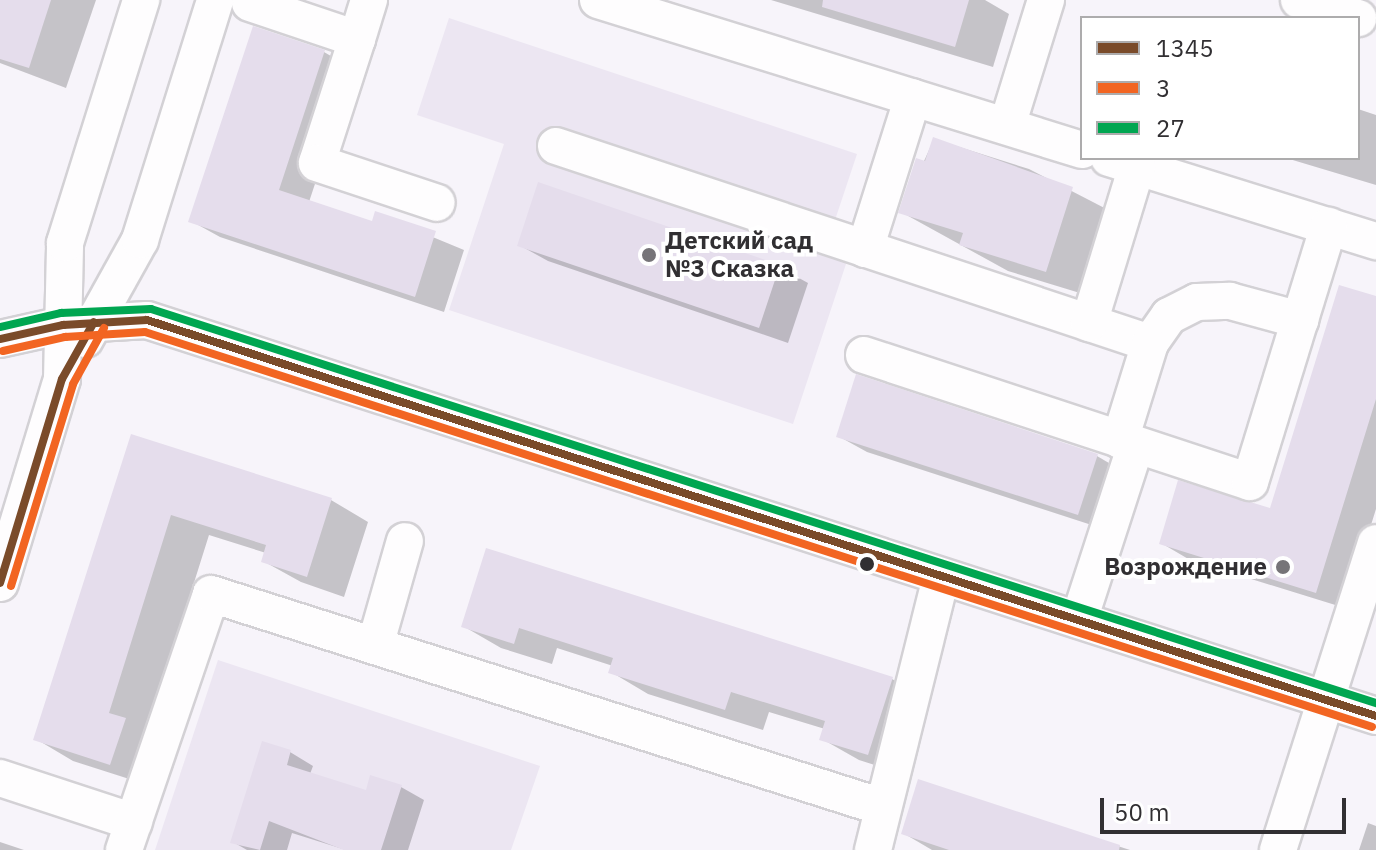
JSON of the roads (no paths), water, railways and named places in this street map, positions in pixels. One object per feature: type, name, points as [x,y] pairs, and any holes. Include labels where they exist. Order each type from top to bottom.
[{"type":"street","points":[[78,323],[65,243],[141,0]]},
{"type":"street","points":[[0,583],[78,323],[140,240],[215,0]]},
{"type":"street","points":[[369,0],[317,163],[437,203]]},
{"type":"street","points":[[598,0],[1080,149]]},
{"type":"street","points":[[1007,126],[1046,0]]},
{"type":"street","points":[[1299,0],[1348,12]]},
{"type":"street","points":[[250,3],[357,39]]},
{"type":"street","points":[[865,249],[913,97]]},
{"type":"street","points":[[556,146],[1150,343]]},
{"type":"street","points":[[1089,323],[1123,162],[1376,241]]},
{"type":"street","points":[[864,355],[1250,482],[1329,226]]},
{"type":"street","points":[[1079,620],[1128,443],[1150,343],[1169,316],[1197,302],[1230,301],[1300,320]]},
{"type":"street","points":[[0,339],[78,323],[147,320],[1376,716]]},
{"type":"street","points":[[375,646],[405,541]]},
{"type":"street","points":[[1278,850],[1376,543]]},
{"type":"street","points":[[873,850],[941,577]]},
{"type":"street","points":[[0,778],[129,836],[211,594],[882,807]]},
{"type":"place","name":"Детский сад №3 Сказка","points":[[649,255]]},
{"type":"place","name":"Возрождение","points":[[1283,567]]}]
